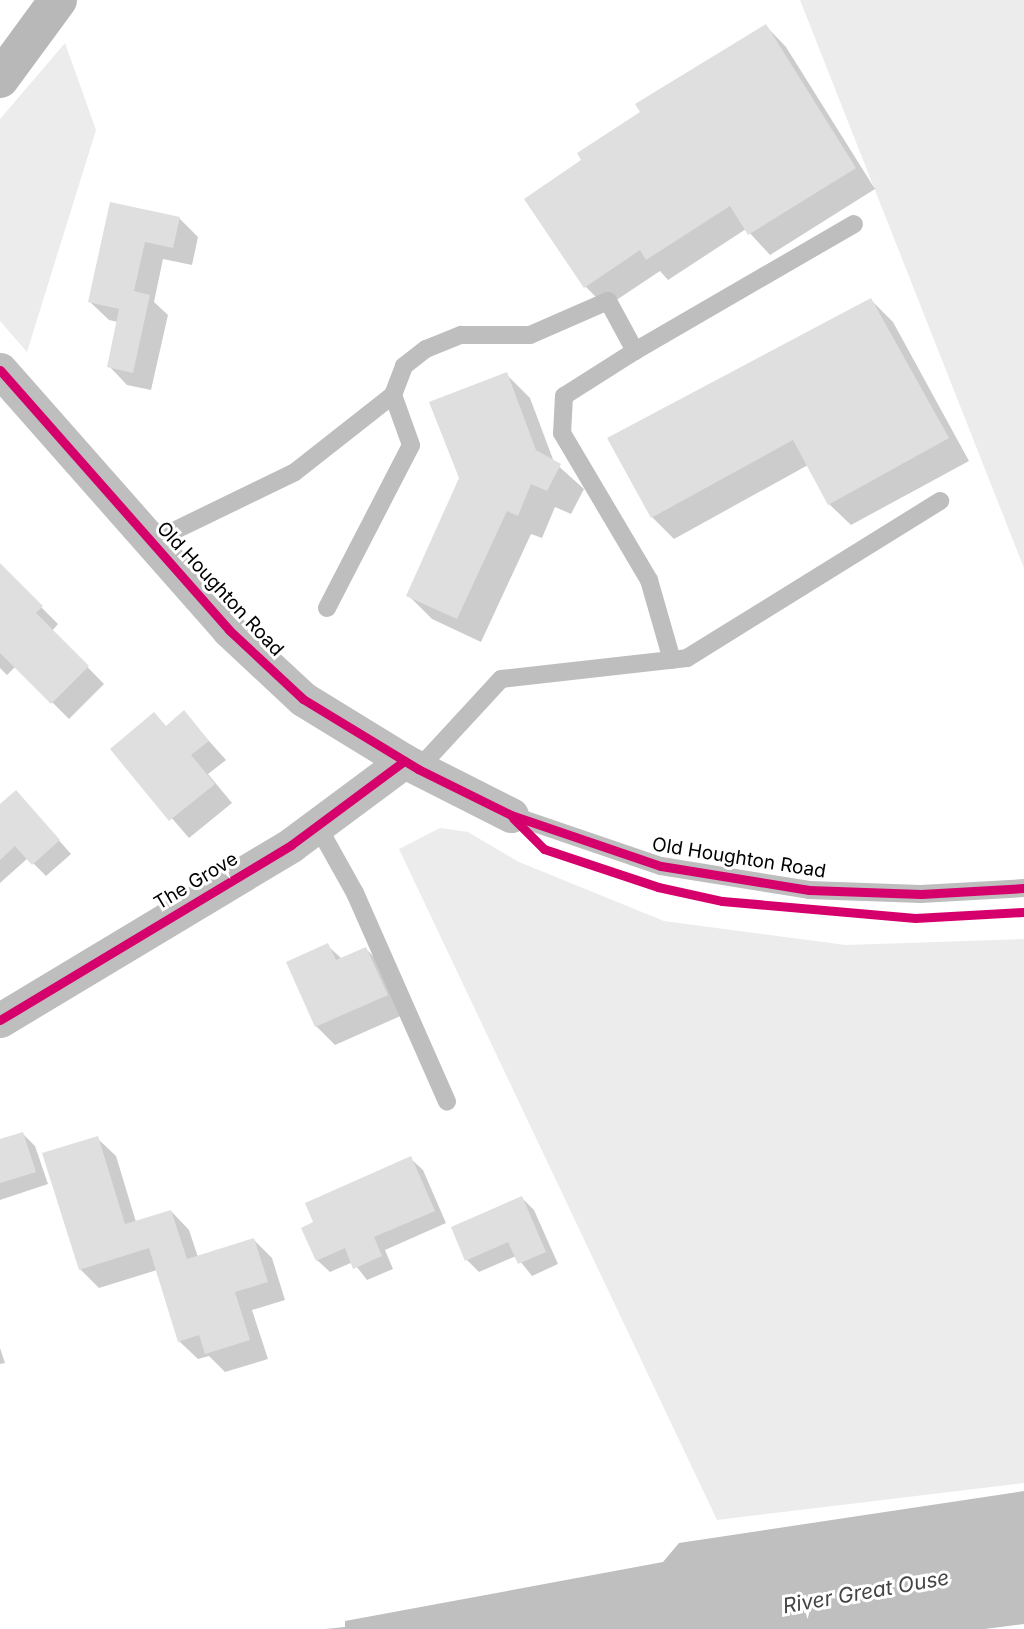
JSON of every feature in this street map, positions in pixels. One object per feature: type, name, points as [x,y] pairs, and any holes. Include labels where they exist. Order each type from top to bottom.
[{"type":"main road","points":[[0,79],[58,0]]},
{"type":"street","name":"Old Houghton Road","points":[[0,370],[229,630],[303,699],[411,765],[510,815]]},
{"type":"street","name":"The Grove","points":[[0,1020],[411,765]]},
{"type":"lane","points":[[672,660],[649,580],[562,433],[564,396],[635,351],[854,224]]},
{"type":"lane","points":[[151,542],[295,472],[393,395],[404,366],[426,349],[461,335],[530,335],[608,301],[635,351]]},
{"type":"lane","points":[[327,608],[411,445],[393,395]]},
{"type":"lane","points":[[411,765],[501,679],[687,658],[940,500]]},
{"type":"lane","name":"Old Houghton Road","points":[[510,815],[661,866],[809,890],[921,894],[1024,888]]},
{"type":"lane","points":[[317,825],[355,893],[447,1102]]},
{"type":"shaded area","points":[[800,0],[1024,0],[1024,568]]},
{"type":"shaded area","points":[[65,43],[96,130],[27,352],[0,321],[0,119]]},
{"type":"shaded area","points":[[440,828],[468,832],[519,862],[664,921],[846,945],[1024,939],[1024,1483],[717,1520],[399,849]]},
{"type":"water","name":"River Great Ouse","points":[[1024,1491],[1024,1624],[985,1629],[325,1629],[345,1627],[345,1621],[663,1562],[679,1543]]},
{"type":"building","points":[[766,24],[856,168],[748,235],[730,206],[646,260],[640,250],[584,288],[524,199],[581,160],[577,153],[640,112],[635,104]]},
{"type":"building","points":[[110,202],[180,217],[173,248],[145,242],[134,291],[150,295],[133,373],[107,367],[119,309],[88,302]]},
{"type":"building","points":[[871,298],[949,438],[828,505],[793,440],[651,518],[607,438]]},
{"type":"building","points":[[507,372],[536,450],[561,464],[547,491],[531,484],[518,516],[507,511],[457,619],[406,596],[459,478],[429,402]]},
{"type":"building","points":[[0,563],[43,606],[36,613],[89,666],[51,704],[0,653]]},
{"type":"building","points":[[184,710],[209,741],[191,755],[215,784],[169,821],[110,749],[154,712],[166,726]]},
{"type":"building","points":[[16,790],[60,840],[32,865],[15,846],[0,860],[0,804]]},
{"type":"building","points":[[328,943],[336,960],[366,947],[388,995],[315,1027],[286,962]]},
{"type":"building","points":[[23,1132],[36,1172],[0,1183],[0,1139]]},
{"type":"building","points":[[98,1136],[125,1224],[171,1210],[187,1259],[254,1238],[268,1282],[235,1292],[250,1340],[205,1354],[199,1335],[178,1342],[149,1248],[79,1270],[42,1153]]},
{"type":"building","points":[[411,1156],[435,1211],[374,1237],[382,1256],[353,1269],[345,1248],[316,1261],[301,1228],[313,1222],[305,1203]]},
{"type":"building","points":[[522,1196],[546,1252],[518,1264],[508,1242],[465,1261],[451,1227]]},
{"type":"cycle path","points":[[0,370],[229,630],[303,699],[418,769],[511,815],[661,866],[809,890],[921,894],[1024,888]]},
{"type":"cycle path","points":[[0,1020],[291,845],[404,761]]},
{"type":"cycle path","points":[[513,818],[544,849],[658,887],[722,901],[915,918],[1024,912]]}]
